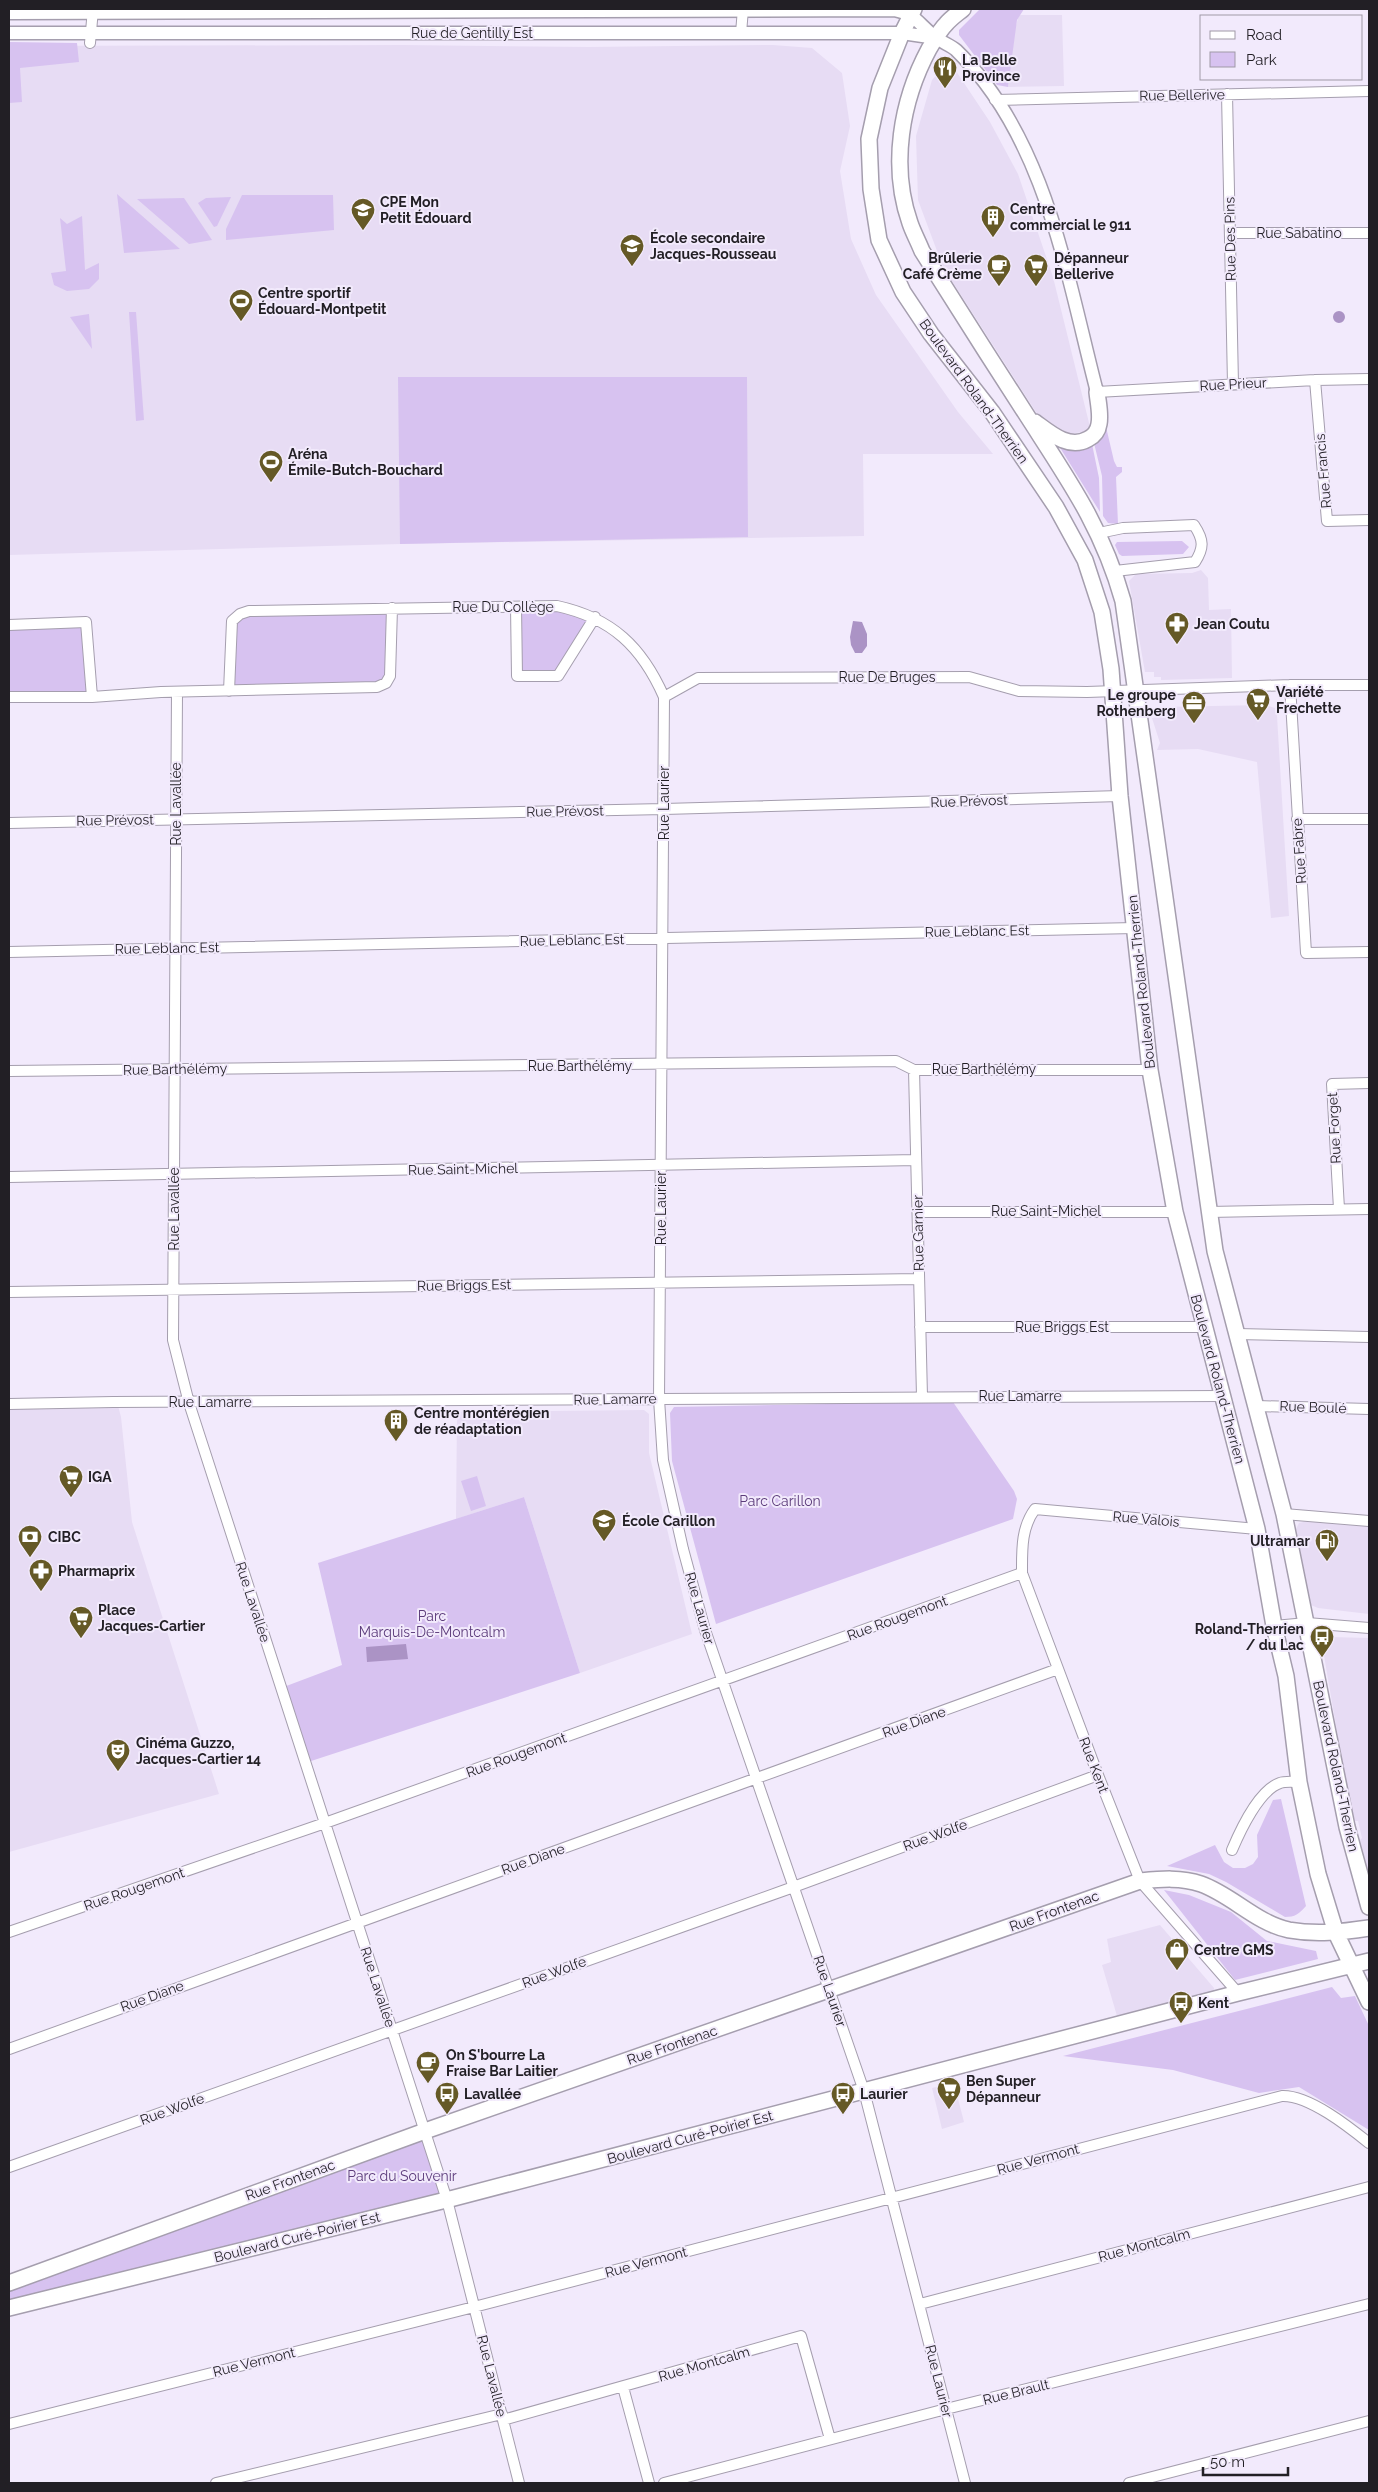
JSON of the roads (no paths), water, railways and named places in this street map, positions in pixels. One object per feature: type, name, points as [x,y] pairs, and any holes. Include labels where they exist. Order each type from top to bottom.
[{"type":"main road","name":"Boulevard Roland-Therrien","points":[[963,9],[945,24],[936,38],[918,74],[903,116],[899,151],[904,197],[910,222],[922,250],[1072,483],[1099,533],[1115,571],[1123,601],[1215,1251],[1258,1406],[1284,1514],[1347,1827],[1369,1907]]},
{"type":"main road","name":"Boulevard Roland-Therrien","points":[[913,11],[880,88],[869,139],[871,189],[878,240],[903,292],[931,334],[998,420],[1056,507],[1085,560],[1102,612],[1111,669],[1120,796],[1150,1070],[1175,1212],[1257,1529],[1274,1626],[1286,1676],[1299,1782],[1318,1874],[1336,1933],[1369,2002]]},
{"type":"main road","points":[[1026,414],[1062,440],[1078,443],[1093,437],[1100,422],[1097,392]]},
{"type":"main road","name":"Rue Frontenac","points":[[9,2283],[425,2131],[830,1991],[1140,1880],[1177,1878],[1202,1884],[1264,1920],[1288,1929],[1336,1933]]},
{"type":"main road","points":[[1336,1933],[1369,1928]]},
{"type":"main road","name":"Boulevard Curé-Poirier Est","points":[[9,2308],[447,2200],[1238,1993],[1369,1961]]},
{"type":"street","name":"Rue de Gentilly Est","points":[[9,13],[550,9],[913,11],[936,38],[956,50],[981,79],[1028,154],[1047,202],[1097,392]]},
{"type":"street","points":[[741,33],[743,9]]},
{"type":"street","points":[[90,38],[93,11]]},
{"type":"street","name":"Rue de Gentilly Est","points":[[9,33],[90,38],[902,33],[936,38]]},
{"type":"street","name":"Rue Bellerive","points":[[995,100],[1369,91]]},
{"type":"street","name":"Rue Des Pins","points":[[1227,94],[1233,384]]},
{"type":"street","name":"Rue Sabatino","points":[[1230,233],[1369,232]]},
{"type":"street","name":"Rue Prieur","points":[[1097,392],[1315,380],[1369,379]]},
{"type":"street","name":"Rue Francis","points":[[1315,380],[1327,521],[1369,520]]},
{"type":"street","points":[[1099,533],[1122,528],[1194,525],[1202,536],[1203,550],[1195,562],[1115,571]]},
{"type":"street","name":"Rue Du Collège","points":[[229,691],[232,621],[240,614],[249,611],[557,606],[595,617],[624,637],[652,669],[664,697]]},
{"type":"street","points":[[516,607],[517,676],[558,676],[595,617]]},
{"type":"street","points":[[9,697],[92,697],[377,687],[386,683],[390,676],[392,608]]},
{"type":"street","points":[[9,625],[86,622],[92,697]]},
{"type":"street","name":"Rue De Bruges","points":[[664,697],[698,678],[969,677],[1019,691],[1112,692],[1290,685],[1369,685]]},
{"type":"street","name":"Rue Fabre","points":[[1290,685],[1306,953],[1369,952]]},
{"type":"street","name":"Rue Lavallée","points":[[177,693],[173,1340],[189,1403],[447,2200],[519,2483]]},
{"type":"street","name":"Rue Laurier","points":[[664,697],[659,1399],[663,1460],[683,1549],[705,1630],[864,2092],[893,2197],[965,2483]]},
{"type":"street","name":"Rue Prévost","points":[[9,823],[664,809],[1120,796]]},
{"type":"street","points":[[1298,819],[1369,819]]},
{"type":"street","name":"Rue Leblanc Est","points":[[9,952],[1135,928]]},
{"type":"street","name":"Rue Barthélémy","points":[[9,1071],[896,1061],[914,1070],[1150,1070]]},
{"type":"street","name":"Rue Garnier","points":[[914,1070],[922,1396]]},
{"type":"street","name":"Rue Forget","points":[[1338,1209],[1332,1084],[1369,1083]]},
{"type":"street","name":"Rue Saint-Michel","points":[[9,1177],[916,1160]]},
{"type":"street","points":[[1209,1212],[1369,1209]]},
{"type":"street","name":"Rue Saint-Michel","points":[[918,1212],[1175,1212]]},
{"type":"street","name":"Rue Briggs Est","points":[[9,1292],[173,1288],[919,1279]]},
{"type":"street","name":"Rue Briggs Est","points":[[920,1327],[1204,1327]]},
{"type":"street","points":[[1237,1334],[1369,1337]]},
{"type":"street","name":"Rue Lamarre","points":[[9,1404],[922,1396],[1222,1396]]},
{"type":"street","name":"Rue Boulé","points":[[1258,1406],[1369,1409]]},
{"type":"street","name":"Rue Valois","points":[[1035,1508],[1257,1529]]},
{"type":"street","name":"Rue Kent","points":[[1035,1508],[1026,1522],[1022,1541],[1022,1573],[1098,1775],[1140,1880],[1238,1993]]},
{"type":"street","points":[[1284,1514],[1369,1521]]},
{"type":"street","name":"Rue Rougemont","points":[[9,1932],[325,1823],[1022,1573]]},
{"type":"street","points":[[1274,1626],[1307,1623],[1369,1628]]},
{"type":"street","name":"Rue Diane","points":[[9,2049],[1058,1669]]},
{"type":"street","name":"Rue Wolfe","points":[[9,2167],[795,1887],[1098,1775]]},
{"type":"street","points":[[1232,1850],[1240,1830],[1267,1792],[1280,1782],[1299,1782]]},
{"type":"street","name":"Rue Vermont","points":[[9,2424],[474,2306],[1282,2096],[1303,2100],[1356,2132],[1369,2143]]},
{"type":"street","name":"Rue Montcalm","points":[[920,2304],[1369,2187]]},
{"type":"street","name":"Rue Brault","points":[[664,2483],[946,2409],[1369,2304]]},
{"type":"street","name":"Rue Montcalm","points":[[216,2483],[502,2418],[623,2387],[802,2336],[830,2439]]},
{"type":"street","points":[[623,2387],[649,2483]]},
{"type":"street","points":[[1129,2483],[1369,2421]]},
{"type":"place","name":"La Belle Province","points":[[945,89]]},
{"type":"place","name":"CPE Mon Petit Édouard","points":[[363,231]]},
{"type":"place","name":"Centre commercial le 911","points":[[993,238]]},
{"type":"place","name":"École secondaire Jacques-Rousseau","points":[[632,267]]},
{"type":"place","name":"Brûlerie Café Crème","points":[[999,287]]},
{"type":"place","name":"Dépanneur Bellerive","points":[[1036,287]]},
{"type":"place","name":"Centre sportif Édouard-Montpetit","points":[[241,322]]},
{"type":"place","name":"Aréna Émile-Butch-Bouchard","points":[[271,483]]},
{"type":"place","name":"Jean Coutu","points":[[1177,645]]},
{"type":"place","name":"Variété Frechette","points":[[1258,721]]},
{"type":"place","name":"Le groupe Rothenberg","points":[[1194,724]]},
{"type":"place","name":"Centre montérégien de réadaptation","points":[[396,1442]]},
{"type":"place","name":"IGA","points":[[71,1498]]},
{"type":"place","name":"École Carillon","points":[[604,1542]]},
{"type":"place","name":"CIBC","points":[[30,1558]]},
{"type":"place","name":"Ultramar","points":[[1327,1562]]},
{"type":"place","name":"Pharmaprix","points":[[41,1592]]},
{"type":"place","name":"Place Jacques-Cartier","points":[[81,1639]]},
{"type":"place","name":"Roland-Therrien / du Lac","points":[[1322,1658]]},
{"type":"place","name":"Cinéma Guzzo, Jacques-Cartier 14","points":[[118,1772]]},
{"type":"place","name":"Centre GMS","points":[[1177,1971]]},
{"type":"place","name":"Kent","points":[[1181,2024]]},
{"type":"place","name":"On S'bourre La Fraise Bar Laitier","points":[[428,2084]]},
{"type":"place","name":"Ben Super Dépanneur","points":[[949,2110]]},
{"type":"place","name":"Lavallée","points":[[447,2115]]},
{"type":"place","name":"Laurier","points":[[843,2115]]},
{"type":"park label","name":"Parc Carillon","points":[[780,1501]]},
{"type":"park label","name":"Parc Marquis-De-Montcalm","points":[[432,1624]]},
{"type":"park label","name":"Parc du Souvenir","points":[[402,2176]]}]
